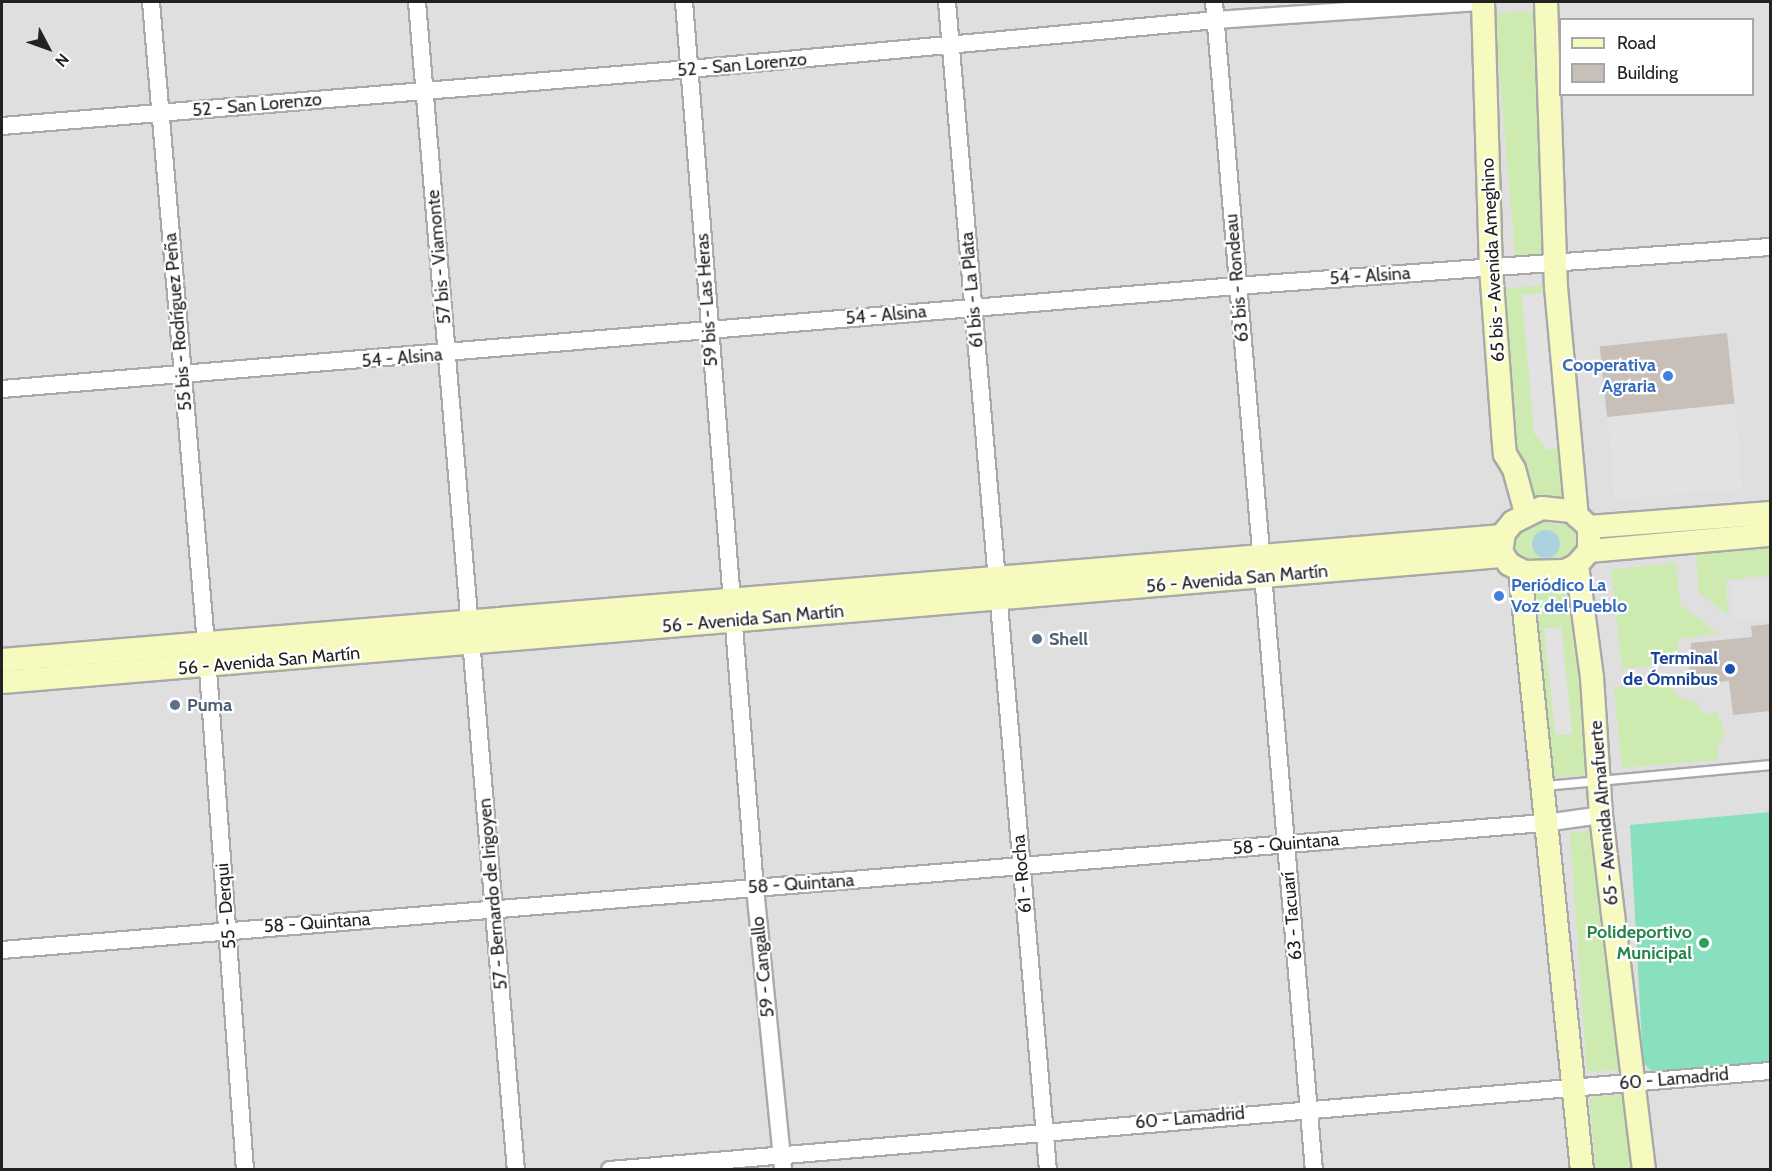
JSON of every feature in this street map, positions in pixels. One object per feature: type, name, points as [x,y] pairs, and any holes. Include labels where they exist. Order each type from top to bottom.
[{"type":"main road","name":"65 bis - Avenida Ameghino","points":[[1482,2],[1491,268],[1505,454],[1514,469],[1526,513]]},
{"type":"main road","points":[[1546,2],[1558,264],[1556,287],[1583,521],[1583,558]]},
{"type":"main road","points":[[1582,1170],[1576,1089],[1541,786],[1509,554],[1526,513],[1559,508],[1583,521],[1770,513]]},
{"type":"main road","points":[[1509,554],[1550,573],[1583,558],[1770,535]]},
{"type":"main road","name":"56 - Avenida San Martín","points":[[2,660],[471,619],[733,610],[1264,565],[1509,554]]},
{"type":"main road","name":"65 - Avenida Almafuerte","points":[[1583,558],[1600,762],[1598,784],[1601,815],[1644,1170]]},
{"type":"main road","name":"56 - Avenida San Martín","points":[[2,682],[206,667],[472,643],[733,610]]},
{"type":"street","name":"55 bis - Rodríguez Peña","points":[[151,2],[206,643]]},
{"type":"street","name":"57 bis - Viamonte","points":[[417,2],[446,354],[471,619]]},
{"type":"street","name":"59 bis - Las Heras","points":[[684,2],[708,331],[733,610]]},
{"type":"street","name":"61 bis - La Plata","points":[[947,2],[996,589]]},
{"type":"street","name":"63 bis - Rondeau","points":[[1214,2],[1236,286],[1264,565]]},
{"type":"street","name":"52 - San Lorenzo","points":[[2,126],[690,69],[1216,20],[1482,2]]},
{"type":"street","name":"54 - Alsina","points":[[2,389],[183,376],[1236,286],[1770,247]]},
{"type":"street","name":"63 - Tacuarí","points":[[1264,565],[1314,1170]]},
{"type":"street","name":"61 - Rocha","points":[[996,589],[1048,1170]]},
{"type":"street","name":"59 - Cangallo","points":[[733,610],[755,888],[782,1162]]},
{"type":"street","name":"57 - Bernardo de Irigoyen","points":[[471,619],[516,1170]]},
{"type":"street","name":"55 - Derqui","points":[[206,643],[245,1170]]},
{"type":"street","name":"58 - Quintana","points":[[2,950],[1545,823],[1601,815]]},
{"type":"street","name":"60 - Lamadrid","points":[[609,1170],[782,1162],[1045,1131],[1310,1108],[1576,1089],[1770,1071]]},
{"type":"lane","points":[[1541,786],[1598,784],[1770,765]]},
{"type":"shaded area","points":[[2,2],[1770,2],[1770,1169],[2,1169]]},
{"type":"shaded area","points":[[1557,292],[1570,447],[1547,450],[1534,433],[1522,295]]},
{"type":"shaded area","points":[[1735,404],[1742,489],[1615,500],[1607,415]]},
{"type":"shaded area","points":[[1731,582],[1770,582],[1770,618],[1731,618]]},
{"type":"shaded area","points":[[1561,627],[1572,733],[1555,735],[1544,629]]},
{"type":"green space","points":[[1537,10],[1558,253],[1515,257],[1494,14]]},
{"type":"green space","points":[[1546,285],[1565,499],[1532,510],[1511,448],[1498,289]]},
{"type":"green space","points":[[1547,522],[1568,526],[1577,533],[1581,542],[1575,556],[1541,567],[1514,558],[1510,545],[1515,537],[1525,529]],"holes":[[[1546,530],[1554,533],[1560,544],[1556,552],[1544,557],[1536,553],[1533,541],[1537,533]]]},
{"type":"green space","points":[[1770,547],[1770,575],[1726,580],[1728,615],[1699,593],[1696,553]]},
{"type":"green space","points":[[1676,562],[1680,604],[1718,634],[1677,639],[1679,662],[1622,669],[1611,570]]},
{"type":"green space","points":[[1564,588],[1600,762],[1582,775],[1546,778],[1528,592]]},
{"type":"green space","points":[[1667,682],[1681,699],[1696,702],[1703,714],[1717,712],[1725,733],[1717,747],[1718,760],[1622,768],[1614,687]]},
{"type":"green space","name":"Polideportivo Municipal","points":[[1770,812],[1770,1062],[1652,1072],[1643,1062],[1630,825]]},
{"type":"green space","points":[[1606,830],[1623,1069],[1587,1072],[1570,833]]},
{"type":"green space","points":[[1625,1094],[1632,1169],[1596,1170],[1589,1097]]},
{"type":"water","points":[[1546,530],[1556,534],[1560,544],[1556,554],[1546,558],[1536,554],[1532,544],[1536,534]]},
{"type":"building","name":"Cooperativa Agraria","points":[[1727,333],[1734,404],[1607,417],[1600,346]]},
{"type":"building","name":"Terminal de Ómnibus","points":[[1770,624],[1770,711],[1733,715],[1729,681],[1696,684],[1689,672],[1691,643],[1752,637],[1751,626]]},
{"type":"place","name":"Cooperativa Agraria","points":[[1668,376]]},
{"type":"place","name":"Periódico La Voz del Pueblo","points":[[1499,596]]},
{"type":"place","name":"Shell","points":[[1037,639]]},
{"type":"place","name":"Terminal de Ómnibus","points":[[1730,669]]},
{"type":"place","name":"Puma","points":[[175,705]]},
{"type":"place","name":"Polideportivo Municipal","points":[[1704,943]]}]
